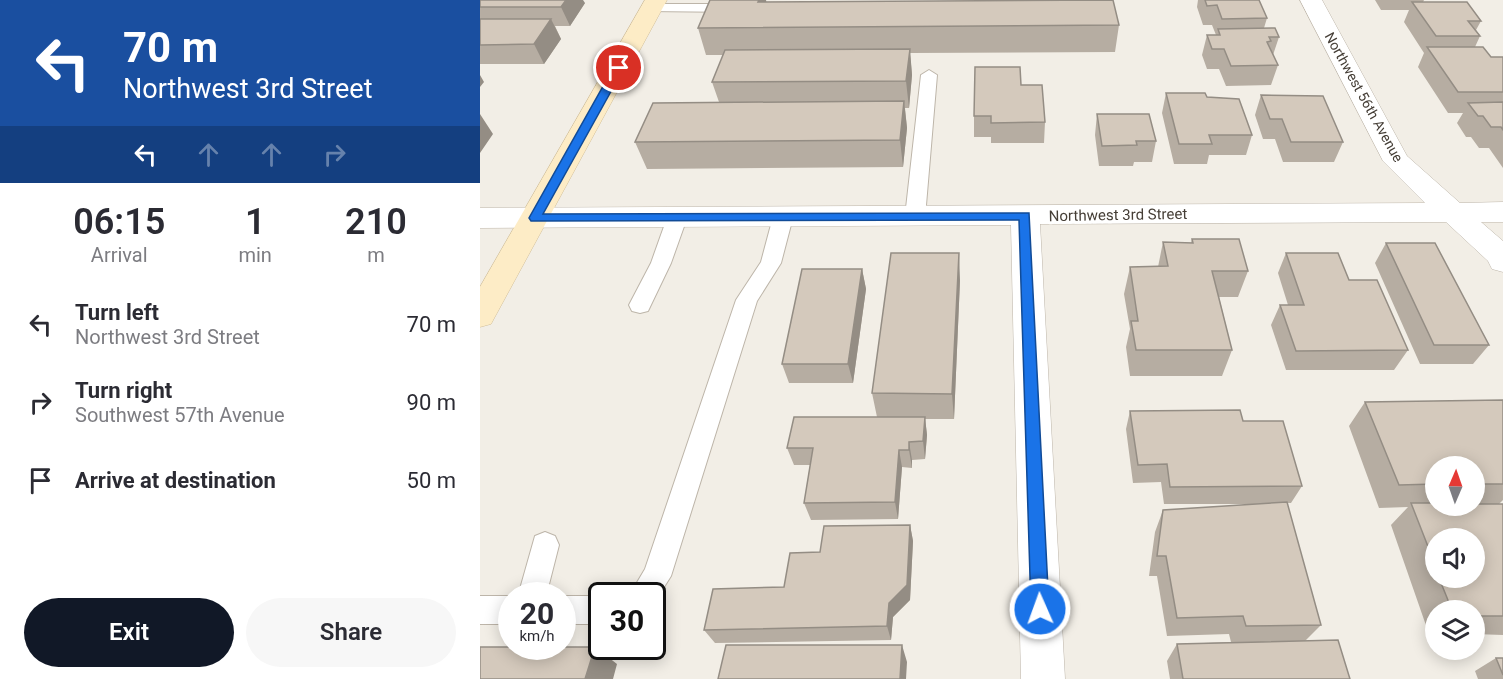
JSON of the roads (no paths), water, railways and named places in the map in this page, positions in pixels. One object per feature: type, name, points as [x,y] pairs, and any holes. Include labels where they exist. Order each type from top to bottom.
[{"type":"main road","points":[[480,315],[654,4]]},
{"type":"street","name":"Northwest 56th Avenue","points":[[1311,0],[1396,161],[1499,254],[1503,261]]},
{"type":"street","name":"Northwest 3rd Street","points":[[480,218],[1503,212]]},
{"type":"street","points":[[1025,216],[1042,679]]},
{"type":"lane","points":[[654,4],[750,8]]},
{"type":"lane","points":[[915,217],[929,75]]},
{"type":"lane","points":[[653,582],[657,576],[747,300],[771,263],[783,217]]},
{"type":"lane","points":[[640,305],[661,263],[677,218]]},
{"type":"lane","points":[[536,582],[545,545]]},
{"type":"lane","points":[[480,610],[498,610]]}]
